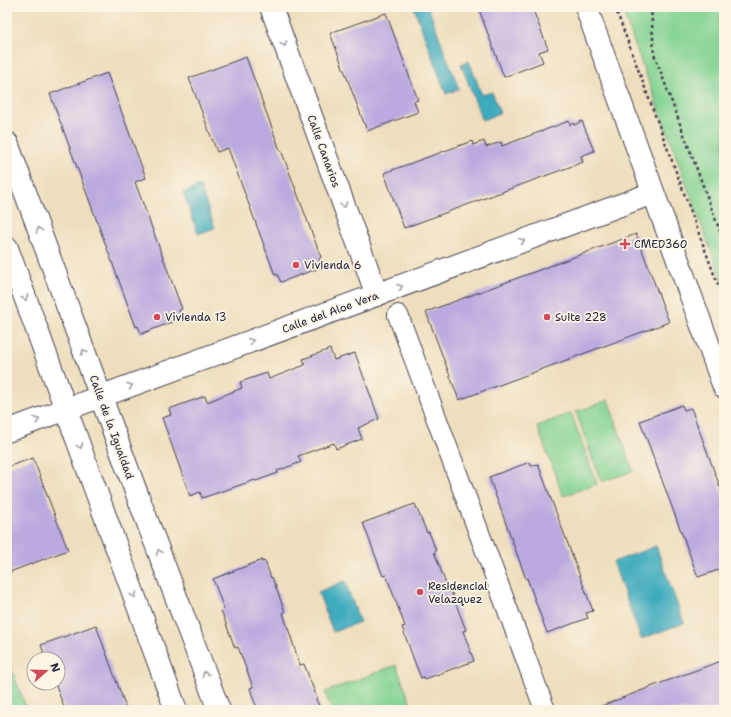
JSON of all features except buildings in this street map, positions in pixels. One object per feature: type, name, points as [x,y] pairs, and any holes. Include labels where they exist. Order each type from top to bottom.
[{"type":"street","name":"Calle Canarios","points":[[271,7],[377,295]]},
{"type":"street","points":[[586,7],[724,387]]},
{"type":"street","name":"Calle de la Igualdad","points":[[7,143],[219,710]]},
{"type":"street","name":"Calle del Aloe Vera","points":[[7,432],[653,193]]},
{"type":"street","points":[[7,248],[176,710]]},
{"type":"street","points":[[398,315],[545,710]]},
{"type":"path","points":[[615,7],[724,301]]},
{"type":"path","points":[[651,7],[654,54],[724,242]]},
{"type":"green space","points":[[621,7],[724,7],[724,286]]},
{"type":"green space","points":[[608,400],[633,471],[601,482],[576,412]]},
{"type":"green space","points":[[571,413],[597,484],[563,496],[537,426]]},
{"type":"green space","points":[[8,660],[27,710],[7,710]]},
{"type":"green space","points":[[396,665],[411,704],[394,710],[331,710],[325,692]]},
{"type":"water","points":[[428,7],[459,89],[446,94],[414,8]]},
{"type":"water","points":[[469,61],[482,95],[492,92],[500,113],[482,120],[461,64]]},
{"type":"water","points":[[200,186],[215,228],[198,234],[183,193]]},
{"type":"water","points":[[656,546],[684,623],[641,639],[613,562]]},
{"type":"water","points":[[345,581],[360,622],[333,632],[318,592]]},
{"type":"place","name":"CMED360","points":[[625,244]]},
{"type":"place","name":"Vivienda 6","points":[[296,265]]},
{"type":"place","name":"Vivienda 13","points":[[157,317]]},
{"type":"place","name":"Suite 228","points":[[547,317]]},
{"type":"place","name":"Residencial Velazquez","points":[[420,592]]}]
